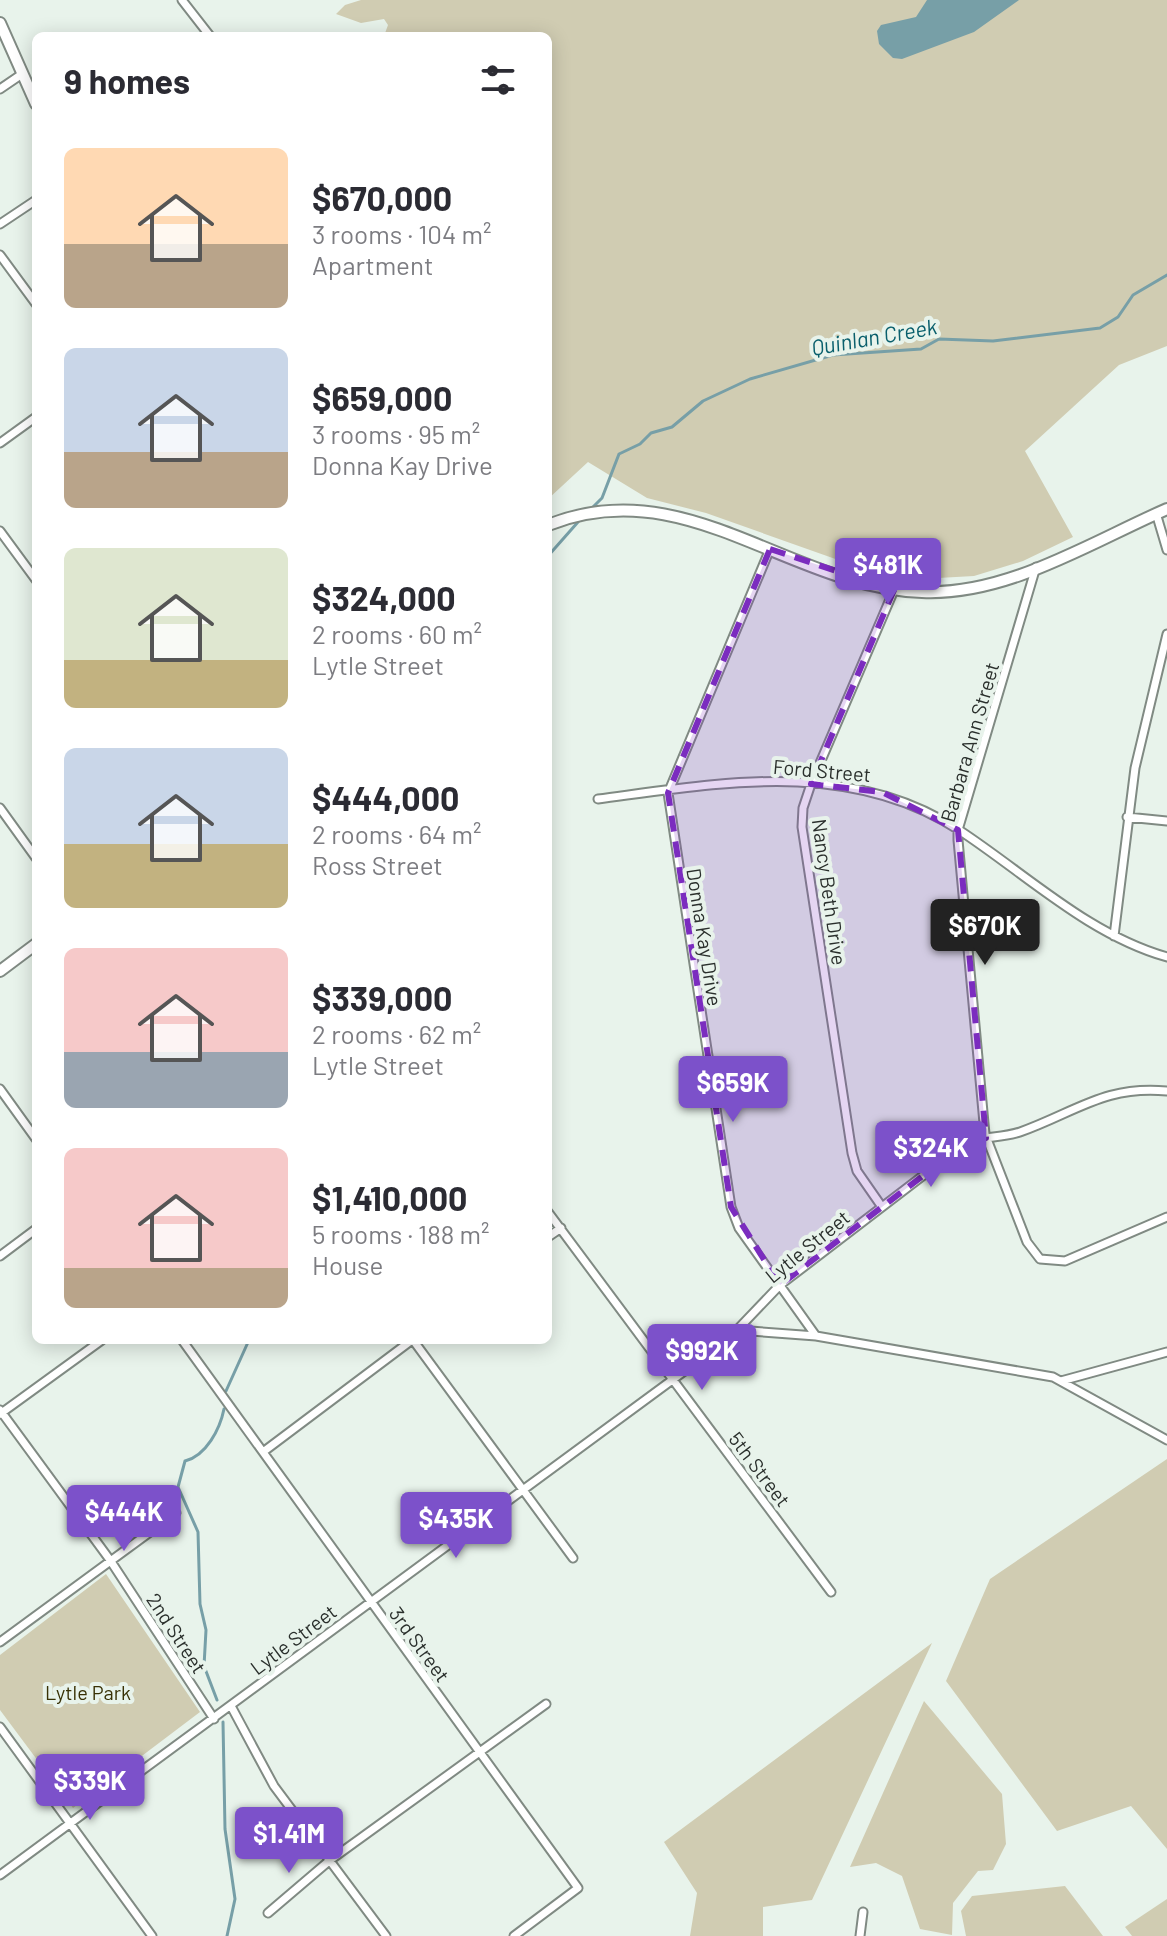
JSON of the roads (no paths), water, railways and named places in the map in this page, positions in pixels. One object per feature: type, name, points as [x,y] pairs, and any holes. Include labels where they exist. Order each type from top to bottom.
[{"type":"main road","points":[[0,23],[32,95]]},
{"type":"main road","points":[[552,524],[598,511],[645,510],[673,514],[850,579],[894,590],[958,590],[1008,579],[1162,511]]},
{"type":"main road","points":[[0,971],[32,947]]},
{"type":"street","points":[[182,0],[207,32]]},
{"type":"street","points":[[0,89],[22,74]]},
{"type":"street","points":[[0,224],[32,203]]},
{"type":"street","points":[[0,255],[32,299]]},
{"type":"street","points":[[0,443],[32,420]]},
{"type":"street","points":[[1162,511],[1167,550]]},
{"type":"street","points":[[0,531],[32,575]]},
{"type":"street","points":[[669,790],[770,549]]},
{"type":"street","name":"Barbara Ann Street","points":[[1036,567],[958,830],[986,1138],[1027,1242],[1040,1259],[1065,1261],[1167,1217]]},
{"type":"street","name":"Nancy Beth Drive","points":[[882,1207],[857,1171],[852,1153],[802,827],[811,784],[894,590]]},
{"type":"street","points":[[1114,936],[1135,768],[1167,634]]},
{"type":"street","name":"Ford Street","points":[[598,799],[736,781],[849,785],[882,792],[958,830],[1114,936],[1167,957]]},
{"type":"street","name":"Donna Kay Drive","points":[[669,790],[731,1207],[739,1228],[816,1336]]},
{"type":"street","points":[[1,810],[32,845]]},
{"type":"street","points":[[1127,817],[1167,821]]},
{"type":"street","name":"Lytle Street","points":[[0,1875],[673,1379],[737,1330],[780,1285],[967,1142],[986,1138],[994,1140],[1022,1131],[1113,1093],[1136,1088],[1167,1091]]},
{"type":"street","points":[[0,1089],[32,1133]]},
{"type":"street","name":"5th Street","points":[[552,1217],[831,1592]]},
{"type":"street","points":[[552,1234],[561,1228]]},
{"type":"street","points":[[0,1256],[32,1232]]},
{"type":"street","points":[[737,1330],[816,1336],[1053,1377],[1167,1440]]},
{"type":"street","points":[[1,1412],[96,1344]]},
{"type":"street","name":"3rd Street","points":[[185,1344],[578,1888],[514,1936]]},
{"type":"street","points":[[263,1452],[407,1344]]},
{"type":"street","points":[[415,1344],[573,1558]]},
{"type":"street","points":[[1061,1381],[1167,1352]]},
{"type":"street","name":"2nd Street","points":[[1,1412],[110,1560],[214,1719]]},
{"type":"street","points":[[0,1642],[176,1513]]},
{"type":"street","points":[[268,1913],[329,1861],[481,1754],[546,1704]]},
{"type":"street","points":[[231,1706],[274,1786],[386,1936]]},
{"type":"street","points":[[0,1727],[152,1936]]},
{"type":"street","points":[[860,1936],[863,1912]]},
{"type":"water","points":[[927,0],[1019,0],[974,32],[902,59],[893,58],[879,44],[877,31],[881,25],[916,17]]},
{"type":"waterway","name":"Quinlan Creek","points":[[589,511],[602,498],[619,454],[640,444],[651,433],[672,427],[703,401],[750,379],[833,355],[921,349],[939,339],[993,341],[1100,328],[1118,317],[1133,295],[1167,275]]},
{"type":"waterway","name":"Quinlan Creek","points":[[552,551],[578,522]]},
{"type":"waterway","name":"Quinlan Creek","points":[[226,1391],[247,1344]]},
{"type":"waterway","name":"Quinlan Creek","points":[[217,1700],[204,1666],[206,1630],[200,1604],[198,1532],[178,1487],[185,1461],[206,1448],[224,1409]]},
{"type":"waterway","name":"Quinlan Creek","points":[[223,1722],[225,1829],[235,1899],[227,1936]]},
{"type":"park label","name":"Lytle Park","points":[[88,1692]]}]
